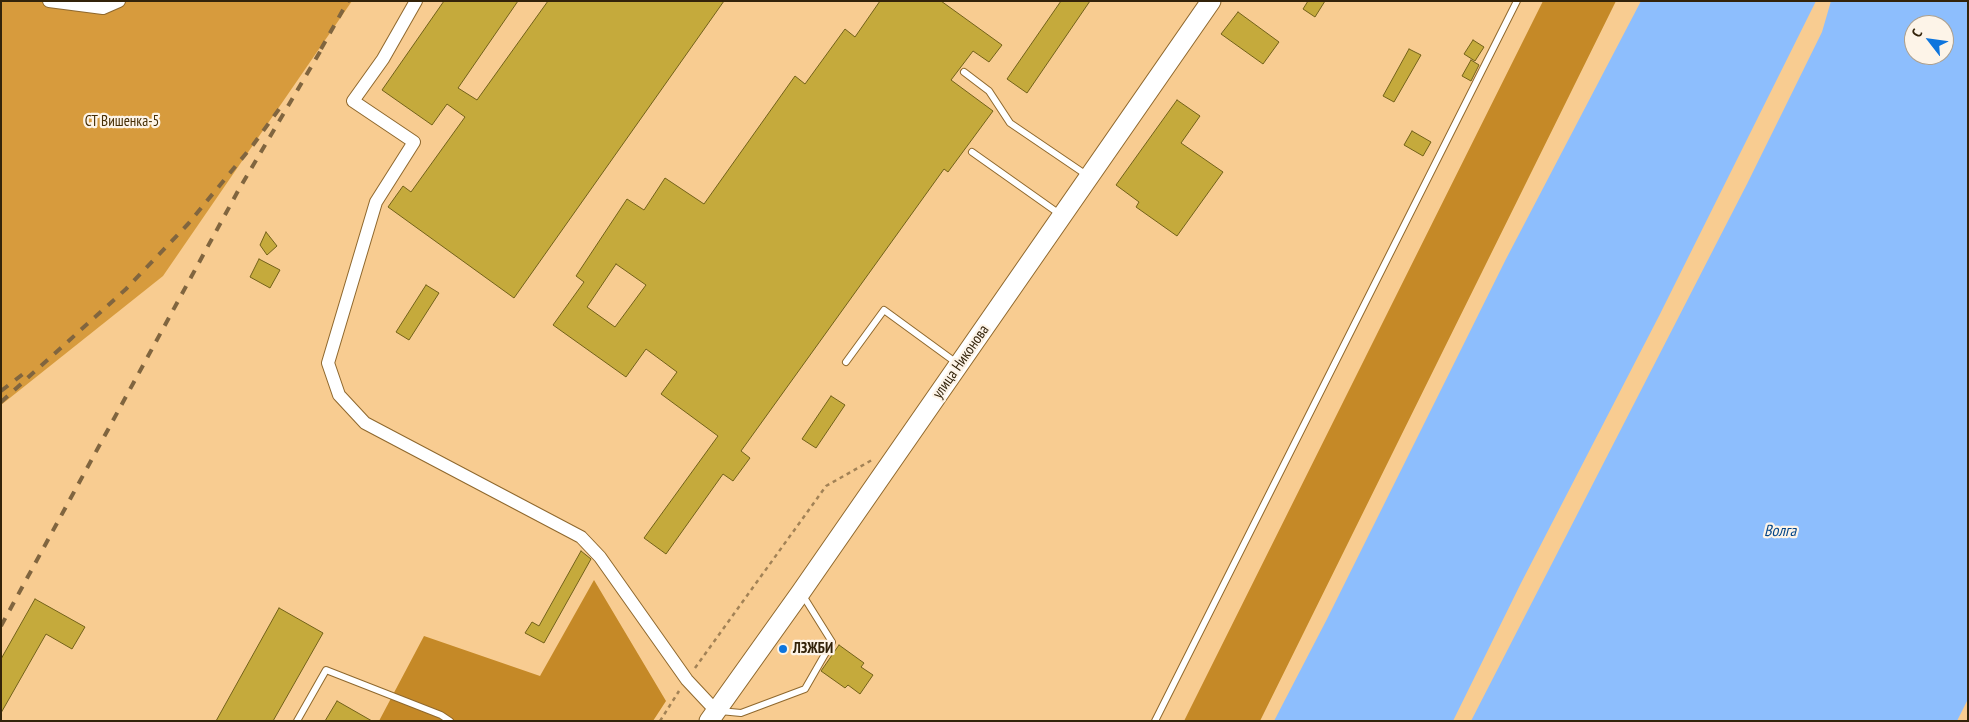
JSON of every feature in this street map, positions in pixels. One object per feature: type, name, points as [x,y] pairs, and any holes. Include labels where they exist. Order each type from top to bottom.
[{"type":"main road","name":"улица Никонова","points":[[713,716],[1210,1]]},
{"type":"street","points":[[49,1],[103,8],[119,1]]},
{"type":"street","points":[[416,1],[383,59],[353,102],[414,142],[376,202],[328,363],[339,395],[365,423],[581,537],[600,557],[713,716]]},
{"type":"lane","points":[[1155,721],[1517,1]]},
{"type":"lane","points":[[964,72],[989,91],[1010,124],[1089,177]]},
{"type":"lane","points":[[972,152],[1062,216]]},
{"type":"lane","points":[[846,362],[884,310],[959,364]]},
{"type":"lane","points":[[713,716],[741,712],[805,689],[832,642],[801,592]]},
{"type":"lane","points":[[297,721],[326,670],[441,715],[450,721]]},
{"type":"path","points":[[660,721],[687,680],[826,486],[879,456]]},
{"type":"green space","name":"СТ Вишенка-5","points":[[1,1],[352,1],[163,276],[1,405]]},
{"type":"shaded area","points":[[1543,1],[1616,1],[1260,721],[1184,721]]},
{"type":"shaded area","points":[[594,580],[666,701],[653,721],[379,721],[424,636],[540,676]]},
{"type":"water","points":[[1641,1],[1816,1],[1659,316],[1521,583],[1453,721],[1274,721],[1327,619],[1506,259]]},
{"type":"water","name":"Волга","points":[[1831,1],[1968,1],[1968,699],[1957,721],[1471,721],[1747,184],[1822,32]]},
{"type":"building","points":[[444,1],[518,1],[458,88],[477,100],[548,1],[724,1],[514,298],[388,207],[403,186],[411,192],[465,117],[447,104],[432,125],[382,90]]},
{"type":"building","points":[[880,1],[941,1],[1002,45],[989,62],[973,51],[951,80],[993,111],[948,172],[944,169],[741,451],[750,458],[733,481],[723,474],[666,554],[644,538],[718,436],[661,394],[677,372],[646,349],[626,377],[553,325],[584,282],[576,276],[627,199],[644,210],[665,178],[704,204],[795,76],[805,84],[845,29],[855,37]],"holes":[[[616,264],[646,285],[615,327],[587,307]]]},
{"type":"building","points":[[1061,1],[1090,1],[1027,93],[1007,79]]},
{"type":"building","points":[[1308,1],[1325,1],[1315,17],[1303,9]]},
{"type":"building","points":[[1238,12],[1279,42],[1263,64],[1221,34]]},
{"type":"building","points":[[1473,40],[1484,47],[1475,61],[1464,54]]},
{"type":"building","points":[[1409,49],[1421,55],[1394,102],[1383,96]]},
{"type":"building","points":[[1471,60],[1479,65],[1471,81],[1462,76]]},
{"type":"building","points":[[1177,100],[1200,116],[1181,143],[1223,172],[1177,236],[1136,207],[1139,202],[1116,185]]},
{"type":"building","points":[[1412,131],[1431,142],[1423,156],[1404,145]]},
{"type":"building","points":[[266,232],[277,246],[267,255],[260,245]]},
{"type":"building","points":[[259,259],[280,270],[270,288],[250,277]]},
{"type":"building","points":[[426,285],[439,293],[409,340],[396,332]]},
{"type":"building","points":[[831,396],[845,405],[816,448],[802,439]]},
{"type":"building","points":[[581,551],[591,559],[544,643],[525,633],[532,622],[539,626]]},
{"type":"building","points":[[35,599],[85,627],[72,649],[46,634],[1,713],[1,659]]},
{"type":"building","points":[[279,608],[323,633],[273,721],[216,721]]},
{"type":"building","points":[[839,645],[864,663],[861,667],[873,675],[860,694],[848,685],[845,688],[821,671]]},
{"type":"building","points":[[337,701],[372,721],[325,721]]},
{"type":"railway","points":[[321,49],[348,1]]},
{"type":"railway","points":[[1,626],[238,191],[324,45]]},
{"type":"railway","points":[[1,402],[126,289],[188,224],[253,145],[282,105]]},
{"type":"railway","points":[[1,391],[23,374]]},
{"type":"place","name":"ЛЗЖБИ","points":[[783,649]]}]
